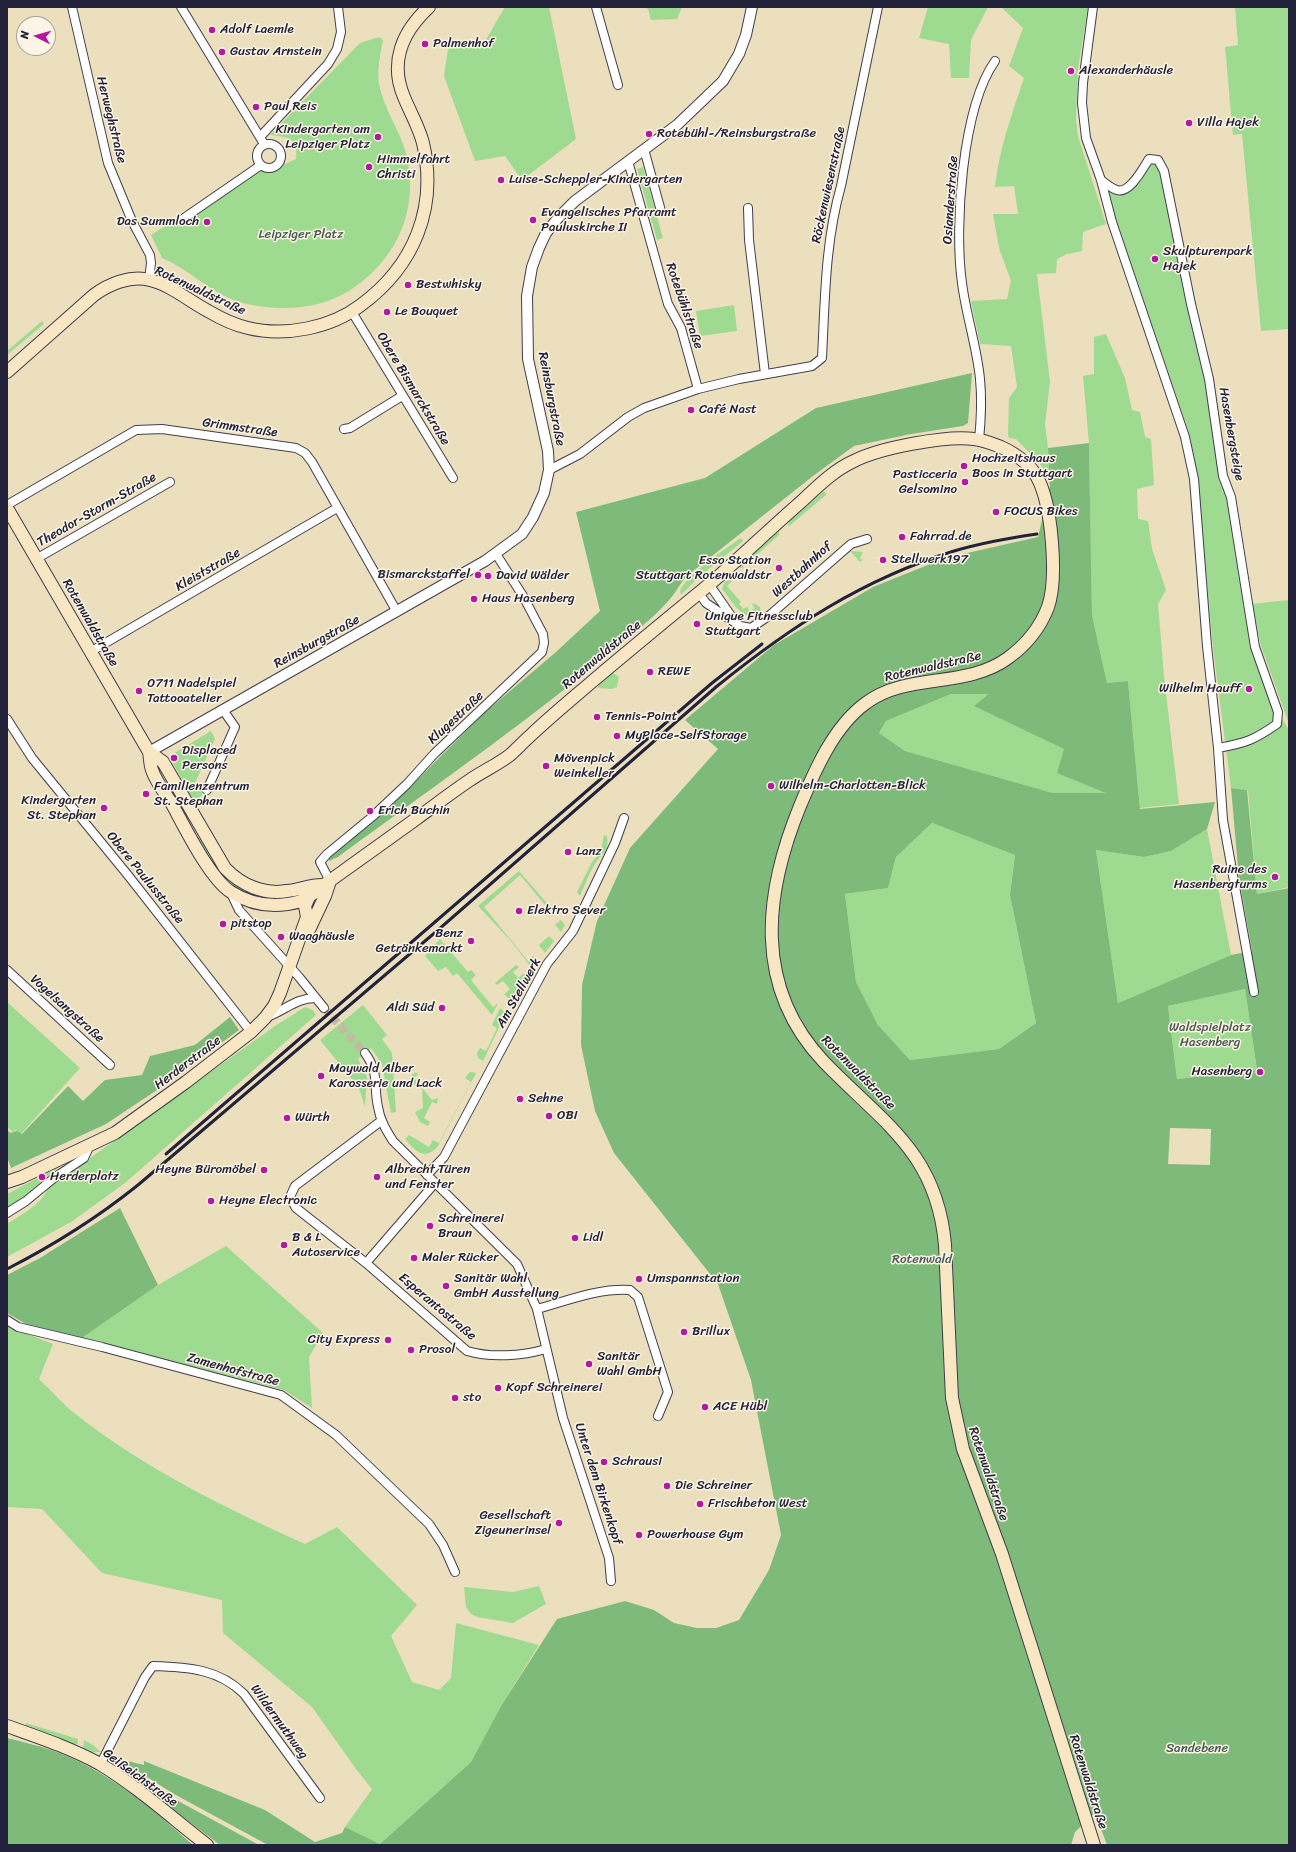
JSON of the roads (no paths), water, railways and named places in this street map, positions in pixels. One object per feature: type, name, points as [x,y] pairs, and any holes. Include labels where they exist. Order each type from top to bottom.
[{"type":"main road","name":"Rotenwaldstraße","points":[[7,372],[103,289],[121,281],[149,280],[176,292],[235,324],[262,331],[283,332],[309,328],[332,321],[352,312],[382,289],[402,265],[414,246],[424,214],[427,185],[425,155],[417,128],[403,95],[399,81],[398,68],[400,52],[409,28],[429,7]]},
{"type":"main road","name":"Rotenwaldstraße","points":[[7,506],[36,559],[149,752],[151,769],[211,871],[230,891],[243,898],[264,905],[276,906],[305,901],[327,883],[474,777],[511,754],[628,651],[699,593],[825,480],[848,464],[873,453],[913,444],[957,439],[979,440],[1000,446],[1014,453],[1029,466],[1041,485],[1047,507],[1053,554],[1053,584],[1048,606],[1039,625],[1032,636],[1017,651],[998,665],[974,674],[912,684],[888,690],[860,708],[838,733],[820,764],[800,805],[781,858],[772,906],[772,956],[785,1004],[801,1033],[821,1058],[900,1136],[922,1166],[939,1206],[944,1226],[952,1398],[958,1431],[963,1449],[1002,1554],[1094,1845]]},
{"type":"main road","name":"Rotenwaldstraße","points":[[149,752],[163,762],[217,856],[233,877],[251,887],[263,890],[286,892],[316,884],[327,883]]},
{"type":"main road","points":[[192,841],[194,833],[204,832]]},
{"type":"main road","points":[[298,943],[305,938],[309,930],[325,896],[327,883]]},
{"type":"main road","points":[[286,892],[305,901]]},
{"type":"main road","name":"Herderstraße","points":[[7,1182],[90,1146],[115,1133],[251,1032],[265,1018],[280,993],[307,917],[305,901]]},
{"type":"main road","name":"Geißeichstraße","points":[[7,1726],[48,1741],[100,1765],[151,1801],[207,1845]]},
{"type":"street","name":"Herweghstraße","points":[[72,7],[108,163],[132,221],[150,255],[151,263],[149,280]]},
{"type":"street","points":[[181,7],[262,141],[275,144],[280,148],[282,154],[281,160],[277,166],[272,168],[265,168],[261,165],[258,161],[257,152],[262,141],[328,64],[337,49],[341,32],[338,7]]},
{"type":"street","points":[[596,7],[618,85]]},
{"type":"street","name":"Reinsburgstraße","points":[[149,752],[397,612],[496,554],[522,534],[533,517],[544,493],[549,470],[548,451],[528,359],[527,296],[532,267],[541,243],[558,218],[575,200],[677,125],[723,81],[739,54],[746,35],[752,7]]},
{"type":"street","name":"Röckenwiesenstraße","points":[[549,470],[585,451],[628,417],[644,408],[698,389],[765,374],[812,366],[822,358],[825,285],[833,212],[843,178],[878,7]]},
{"type":"street","points":[[1093,7],[1083,83],[1082,103],[1086,138],[1101,180],[1112,222],[1185,438],[1194,479],[1223,820],[1254,992]]},
{"type":"street","name":"Osianderstraße","points":[[979,440],[980,379],[962,283],[960,212],[969,130],[986,74],[995,61]]},
{"type":"street","points":[[644,148],[661,211]]},
{"type":"street","name":"Hasenbergsteige","points":[[1101,180],[1116,190],[1123,191],[1130,186],[1149,159],[1158,160],[1164,171],[1190,304],[1209,379],[1223,476],[1231,497],[1255,647],[1278,712],[1277,724],[1263,734],[1248,742],[1218,748]]},
{"type":"street","name":"Rotebühlstraße","points":[[628,161],[668,304],[681,328],[698,389]]},
{"type":"street","points":[[184,218],[261,165]]},
{"type":"street","points":[[748,208],[749,240],[765,374]]},
{"type":"street","name":"Obere Bismarckstraße","points":[[352,312],[453,478]]},
{"type":"street","points":[[344,429],[350,428],[402,396]]},
{"type":"street","name":"Grimmstraße","points":[[7,506],[136,430],[162,429],[296,448],[306,453],[312,462],[397,612]]},
{"type":"street","name":"Theodor-Storm-Straße","points":[[36,559],[170,482]]},
{"type":"street","name":"Kleiststraße","points":[[90,652],[337,508]]},
{"type":"street","name":"Westbahnhof","points":[[699,593],[706,604],[735,621],[740,626],[752,628],[851,544],[867,539]]},
{"type":"street","name":"Klugestraße","points":[[327,883],[320,862],[327,854],[373,816],[407,784],[434,754],[542,652],[544,643],[543,634],[523,596],[496,554]]},
{"type":"street","points":[[709,584],[735,621]]},
{"type":"street","points":[[207,790],[235,727],[223,710]]},
{"type":"street","name":"Obere Paulusstraße","points":[[7,719],[32,758],[127,874],[251,1032]]},
{"type":"street","name":"Am Stellwerk","points":[[427,1175],[444,1157],[547,964],[573,931],[615,843],[624,818]]},
{"type":"street","name":"Rotenwaldstraße","points":[[230,891],[234,902],[240,910],[290,966]]},
{"type":"street","points":[[290,966],[324,1008]]},
{"type":"street","name":"Vogelsangstraße","points":[[7,970],[110,1065]]},
{"type":"street","points":[[265,1018],[276,1014],[294,1002],[308,998],[315,998]]},
{"type":"street","name":"Unter dem Birkenkopf","points":[[365,1053],[373,1064],[377,1106],[381,1121],[393,1141],[517,1264],[537,1309],[563,1418],[609,1558],[611,1581]]},
{"type":"street","name":"Esperantostraße","points":[[381,1121],[295,1186],[290,1197],[296,1208],[366,1263],[467,1351],[478,1354],[529,1354],[546,1349]]},
{"type":"street","points":[[7,1213],[26,1201],[54,1178],[84,1158],[90,1146]]},
{"type":"street","points":[[366,1263],[435,1183]]},
{"type":"street","points":[[537,1309],[599,1292],[618,1289],[630,1290],[638,1297],[668,1392],[658,1416]]},
{"type":"street","name":"Zamenhofstraße","points":[[7,1320],[18,1327],[102,1347],[281,1395],[336,1434],[429,1524],[443,1545],[455,1572]]},
{"type":"street","name":"Wildermuthweg","points":[[100,1765],[145,1677],[153,1666],[199,1671],[225,1678],[235,1684],[244,1694],[320,1798]]},
{"type":"tunnel","points":[[324,1008],[365,1053]]},
{"type":"railway","points":[[7,1269],[75,1230],[107,1209],[138,1185],[438,930],[716,687],[772,644],[829,607],[858,591],[921,562],[964,548],[1037,534]]},
{"type":"railway","points":[[166,1154],[712,683],[762,644]]},
{"type":"place","name":"Adolf Laemle","points":[[212,30]]},
{"type":"place","name":"Palmenhof","points":[[425,44]]},
{"type":"place","name":"Gustav Arnstein","points":[[222,52]]},
{"type":"place","name":"Alexanderhäusle","points":[[1071,71]]},
{"type":"place","name":"Paul Reis","points":[[256,107]]},
{"type":"place","name":"Villa Hajek","points":[[1189,123]]},
{"type":"place","name":"Rotebühl-/Reinsburgstraße","points":[[649,134]]},
{"type":"place","name":"Kindergarten am Leipziger Platz","points":[[378,137]]},
{"type":"place","name":"Himmelfahrt Christi","points":[[369,167]]},
{"type":"place","name":"Luise-Scheppler-Kindergarten","points":[[501,180]]},
{"type":"place","name":"Evangelisches Pfarramt Pauluskirche II","points":[[533,220]]},
{"type":"place","name":"Das Summloch","points":[[207,222]]},
{"type":"place","name":"Skulpturenpark Hajek","points":[[1155,259]]},
{"type":"place","name":"Bestwhisky","points":[[408,285]]},
{"type":"place","name":"Le Bouquet","points":[[387,312]]},
{"type":"place","name":"Café Nast","points":[[691,410]]},
{"type":"place","name":"Hochzeitshaus Boos in Stuttgart","points":[[964,466]]},
{"type":"place","name":"Pasticceria Gelsomino","points":[[965,482]]},
{"type":"place","name":"FOCUS Bikes","points":[[996,512]]},
{"type":"place","name":"Fahrrad.de","points":[[902,537]]},
{"type":"place","name":"Stellwerk197","points":[[883,560]]},
{"type":"place","name":"Esso Station Stuttgart Rotenwaldstr","points":[[779,568]]},
{"type":"place","name":"Bismarckstaffel","points":[[478,575]]},
{"type":"place","name":"David Wälder","points":[[488,576]]},
{"type":"place","name":"Haus Hasenberg","points":[[474,599]]},
{"type":"place","name":"Unique Fitnessclub Stuttgart","points":[[697,624]]},
{"type":"place","name":"REWE","points":[[650,672]]},
{"type":"place","name":"Wilhelm Hauff","points":[[1249,689]]},
{"type":"place","name":"0711 Nadelspiel Tattooatelier","points":[[139,691]]},
{"type":"place","name":"Tennis-Point","points":[[597,717]]},
{"type":"place","name":"MyPlace-SelfStorage","points":[[617,736]]},
{"type":"place","name":"Displaced Persons","points":[[174,758]]},
{"type":"place","name":"Mövenpick Weinkeller","points":[[546,766]]},
{"type":"place","name":"Wilhelm-Charlotten-Blick","points":[[771,786]]},
{"type":"place","name":"Familienzentrum St. Stephan","points":[[146,794]]},
{"type":"place","name":"Kindergarten St. Stephan","points":[[104,808]]},
{"type":"place","name":"Erich Buchin","points":[[370,811]]},
{"type":"place","name":"Lanz","points":[[568,852]]},
{"type":"place","name":"Ruine des Hasenbergturms","points":[[1275,877]]},
{"type":"place","name":"Elektro Sever","points":[[519,911]]},
{"type":"place","name":"pitstop","points":[[223,924]]},
{"type":"place","name":"Waaghäusle","points":[[281,937]]},
{"type":"place","name":"Benz Getränkemarkt","points":[[471,941]]},
{"type":"place","name":"Aldi Süd","points":[[442,1008]]},
{"type":"place","name":"Hasenberg","points":[[1260,1072]]},
{"type":"place","name":"Maywald Alber Karosserie und Lack","points":[[321,1076]]},
{"type":"place","name":"Sehne","points":[[520,1099]]},
{"type":"place","name":"OBI","points":[[549,1116]]},
{"type":"place","name":"Würth","points":[[287,1118]]},
{"type":"place","name":"Heyne Büromöbel","points":[[264,1170]]},
{"type":"place","name":"Herderplatz","points":[[42,1177]]},
{"type":"place","name":"Albrecht Türen und Fenster","points":[[377,1177]]},
{"type":"place","name":"Heyne Electronic","points":[[211,1201]]},
{"type":"place","name":"Schreinerei Braun","points":[[430,1226]]},
{"type":"place","name":"Lidl","points":[[575,1238]]},
{"type":"place","name":"B & L Autoservice","points":[[284,1245]]},
{"type":"place","name":"Maler Rücker","points":[[414,1258]]},
{"type":"place","name":"Umspannstation","points":[[639,1279]]},
{"type":"place","name":"Sanitär Wahl GmbH Ausstellung","points":[[446,1286]]},
{"type":"place","name":"Brillux","points":[[684,1332]]},
{"type":"place","name":"City Express","points":[[388,1340]]},
{"type":"place","name":"Prosol","points":[[411,1350]]},
{"type":"place","name":"Sanitär Wahl GmbH","points":[[589,1364]]},
{"type":"place","name":"Kopf Schreinerei","points":[[498,1388]]},
{"type":"place","name":"sto","points":[[455,1398]]},
{"type":"place","name":"ACE Hübl","points":[[705,1407]]},
{"type":"place","name":"Schrausi","points":[[604,1462]]},
{"type":"place","name":"Die Schreiner","points":[[667,1486]]},
{"type":"place","name":"Frischbeton West","points":[[700,1504]]},
{"type":"place","name":"Gesellschaft Zigeunerinsel","points":[[559,1523]]},
{"type":"place","name":"Powerhouse Gym","points":[[639,1535]]},
{"type":"park label","name":"Leipziger Platz","points":[[301,235]]},
{"type":"park label","name":"Waldspielplatz Hasenberg","points":[[1210,1036]]},
{"type":"park label","name":"Rotenwald","points":[[922,1260]]},
{"type":"park label","name":"Sandebene","points":[[1197,1749]]}]
